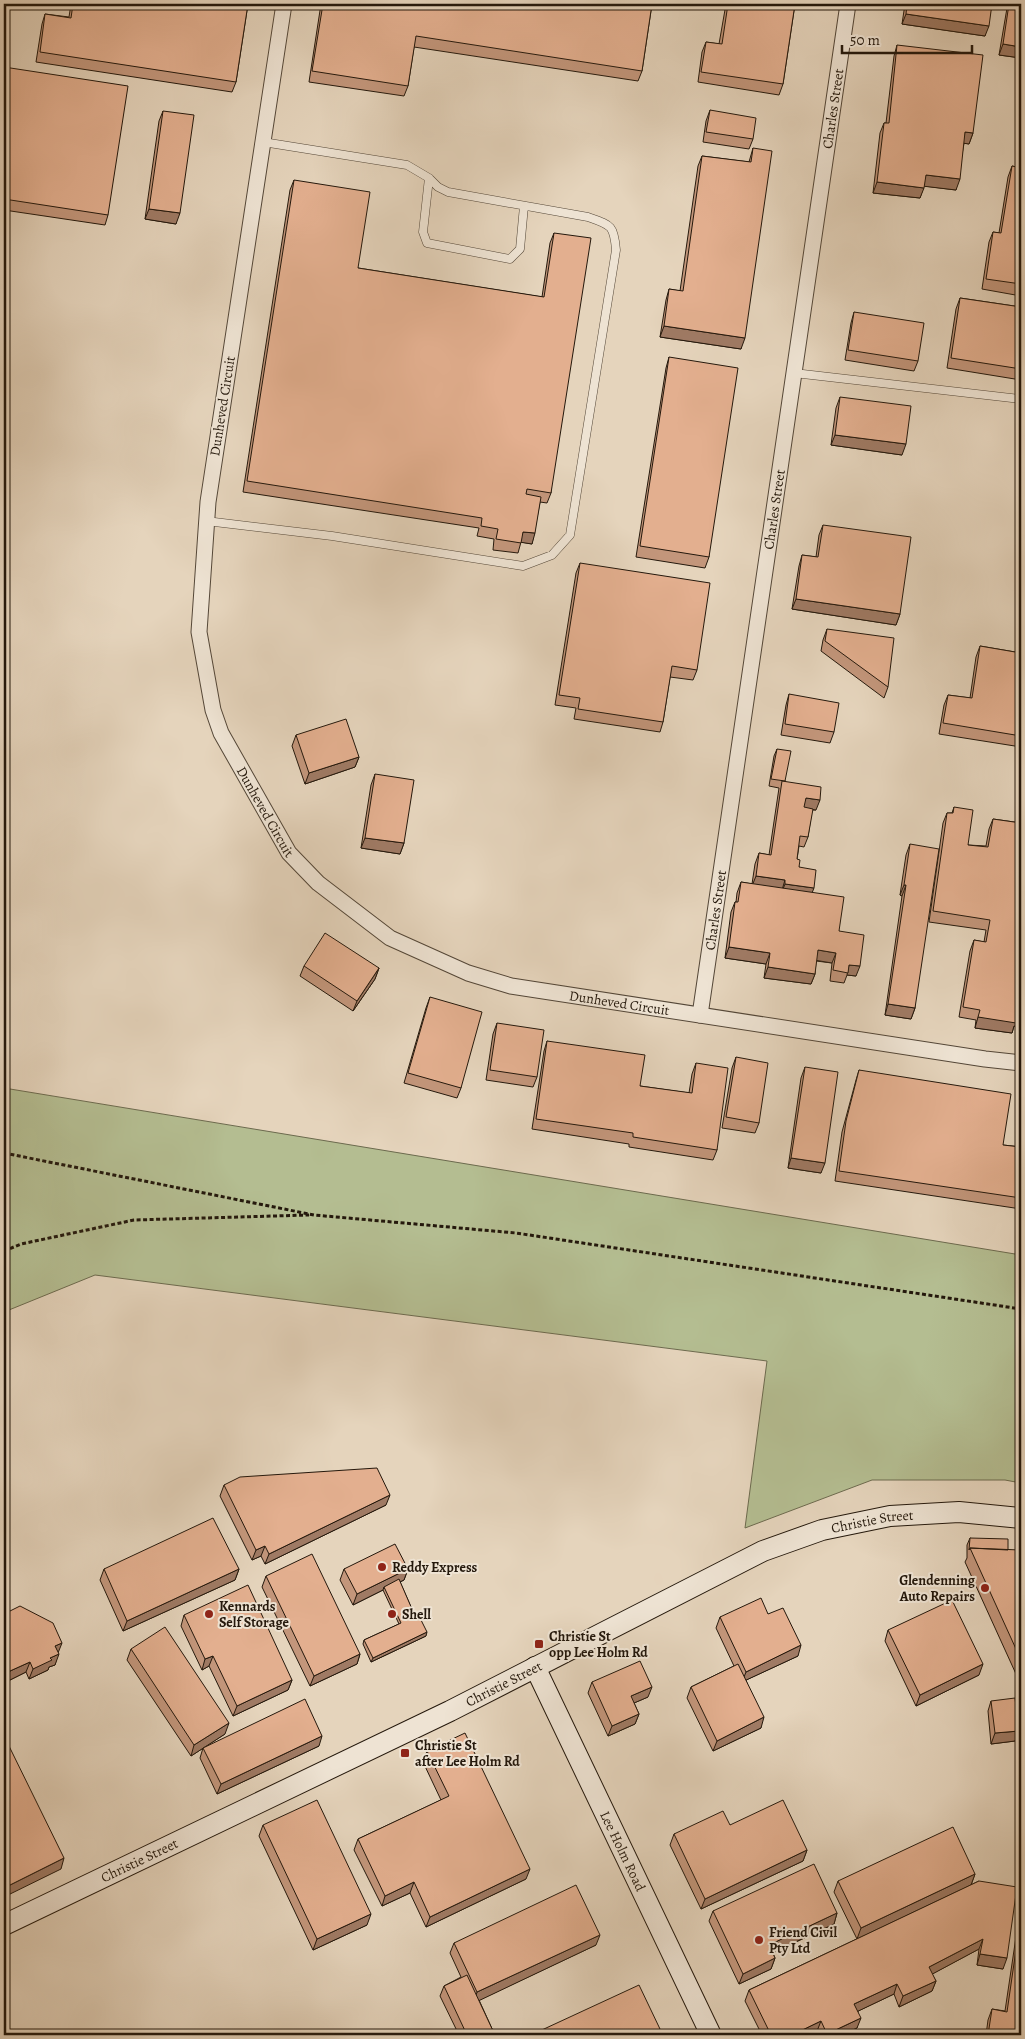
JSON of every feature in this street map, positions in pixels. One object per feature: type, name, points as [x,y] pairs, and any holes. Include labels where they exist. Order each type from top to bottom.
[{"type":"main road","name":"Christie Street","points":[[4,1925],[363,1753],[763,1551],[814,1533],[890,1516],[959,1512],[1021,1518]]},
{"type":"main road","name":"Lee Holm Road","points":[[535,1667],[711,2035]]},
{"type":"street","name":"Dunheved Circuit","points":[[284,4],[208,502],[199,632],[213,710],[221,734],[289,853],[318,883],[390,938],[468,973],[511,986],[1021,1063]]},
{"type":"street","name":"Charles Street","points":[[700,1015],[848,4]]},
{"type":"lane","points":[[206,522],[332,536],[523,566],[552,555],[570,535],[616,250],[614,233],[606,223],[588,217],[448,192],[407,165],[263,142]]},
{"type":"lane","points":[[429,178],[423,232],[427,243],[510,259],[520,249],[524,206]]},
{"type":"lane","points":[[794,372],[1021,399]]},
{"type":"path","points":[[4,1153],[314,1215],[516,1233],[1021,1309]]},
{"type":"path","points":[[4,1252],[21,1244],[134,1220],[314,1215]]},
{"type":"green space","points":[[4,1088],[1021,1255],[1021,1483],[1005,1480],[872,1480],[745,1528],[767,1361],[95,1275],[4,1312]]},
{"type":"building","points":[[73,4],[248,4],[236,82],[40,52],[45,14],[71,18]]},
{"type":"building","points":[[323,4],[652,4],[642,71],[416,36],[408,86],[312,71]]},
{"type":"building","points":[[728,4],[795,4],[783,84],[701,72],[706,42],[722,44]]},
{"type":"building","points":[[907,4],[992,4],[989,26],[906,14]]},
{"type":"building","points":[[1009,4],[1021,4],[1021,47],[1003,44]]},
{"type":"building","points":[[897,45],[983,55],[973,133],[965,132],[960,179],[926,175],[924,188],[877,182],[884,123],[889,123]]},
{"type":"building","points":[[4,67],[128,86],[108,215],[4,199]]},
{"type":"building","points":[[710,110],[756,118],[753,139],[706,132]]},
{"type":"building","points":[[163,111],[194,115],[180,213],[149,209]]},
{"type":"building","points":[[753,148],[772,151],[745,338],[664,326],[669,289],[683,291],[702,156],[751,162]]},
{"type":"building","points":[[1012,166],[1021,168],[1021,284],[986,279],[993,232],[1001,233]]},
{"type":"building","points":[[294,180],[370,192],[358,268],[544,297],[554,233],[591,238],[551,493],[527,489],[526,494],[541,497],[535,533],[523,532],[521,543],[496,539],[498,529],[481,526],[482,518],[247,481]]},
{"type":"building","points":[[960,298],[1021,307],[1021,369],[951,358]]},
{"type":"building","points":[[854,312],[924,323],[918,361],[848,350]]},
{"type":"building","points":[[669,357],[738,368],[709,557],[640,546]]},
{"type":"building","points":[[840,397],[911,406],[906,444],[835,435]]},
{"type":"building","points":[[823,525],[911,537],[900,614],[796,599],[802,555],[818,557]]},
{"type":"building","points":[[580,563],[710,583],[697,670],[672,666],[663,722],[578,709],[580,698],[559,695]]},
{"type":"building","points":[[827,629],[894,638],[888,687],[825,641]]},
{"type":"building","points":[[980,646],[1021,653],[1021,736],[943,723],[948,695],[972,698]]},
{"type":"building","points":[[789,694],[839,703],[834,732],[785,724]]},
{"type":"building","points":[[346,719],[359,757],[309,773],[296,735]]},
{"type":"building","points":[[777,749],[791,751],[785,781],[771,779]]},
{"type":"building","points":[[375,774],[414,780],[404,843],[365,838]]},
{"type":"building","points":[[782,781],[821,787],[820,800],[806,798],[804,807],[813,809],[808,837],[800,836],[797,859],[800,860],[799,867],[816,870],[814,888],[785,884],[785,880],[756,876],[759,853],[771,855]]},
{"type":"building","points":[[954,807],[973,810],[968,845],[988,847],[993,819],[1021,823],[1021,1016],[1017,1015],[1016,1023],[978,1017],[980,1010],[963,1007],[974,940],[986,942],[990,920],[933,911],[947,813],[953,813]]},
{"type":"building","points":[[910,844],[939,849],[915,1008],[888,1004],[906,885],[904,885]]},
{"type":"building","points":[[741,882],[844,897],[839,931],[864,935],[860,966],[849,965],[848,973],[833,970],[836,953],[818,950],[815,974],[768,967],[770,953],[729,947],[735,902],[738,902]]},
{"type":"building","points":[[325,933],[379,968],[357,1001],[304,966]]},
{"type":"building","points":[[430,997],[482,1012],[461,1088],[408,1073]]},
{"type":"building","points":[[497,1023],[544,1030],[537,1077],[490,1070]]},
{"type":"building","points":[[547,1041],[645,1055],[640,1086],[692,1093],[696,1063],[728,1068],[717,1150],[633,1137],[633,1133],[536,1119]]},
{"type":"building","points":[[736,1057],[768,1063],[759,1123],[726,1117]]},
{"type":"building","points":[[805,1067],[838,1072],[825,1163],[791,1158]]},
{"type":"building","points":[[859,1070],[1011,1094],[1003,1145],[1021,1147],[1021,1198],[839,1171],[846,1121]]},
{"type":"building","points":[[377,1468],[390,1495],[269,1554],[265,1546],[256,1550],[224,1485],[240,1477]]},
{"type":"building","points":[[213,1518],[239,1569],[127,1621],[104,1569]]},
{"type":"building","points":[[970,1538],[1008,1539],[1008,1550],[970,1548],[969,1550]]},
{"type":"building","name":"Reddy Express","points":[[395,1544],[408,1569],[357,1594],[344,1569]]},
{"type":"building","points":[[970,1548],[1020,1550],[1021,1552],[1021,1660]]},
{"type":"building","points":[[312,1554],[360,1654],[314,1676],[266,1576]]},
{"type":"building","points":[[399,1579],[415,1616],[418,1614],[427,1632],[373,1658],[364,1640],[401,1623],[384,1587]]},
{"type":"building","points":[[248,1585],[292,1680],[237,1706],[213,1656],[205,1659],[184,1615]]},
{"type":"building","points":[[761,1598],[768,1614],[783,1608],[801,1645],[746,1672],[720,1617]]},
{"type":"building","points":[[952,1600],[983,1664],[920,1695],[888,1630]]},
{"type":"building","points":[[20,1606],[53,1623],[62,1643],[55,1646],[59,1654],[50,1658],[52,1660],[33,1669],[30,1662],[10,1671],[4,1659],[4,1614]]},
{"type":"building","points":[[165,1627],[229,1723],[194,1745],[131,1649]]},
{"type":"building","points":[[640,1661],[652,1687],[631,1696],[639,1714],[612,1726],[592,1682]]},
{"type":"building","points":[[738,1664],[764,1717],[717,1741],[691,1687]]},
{"type":"building","points":[[1015,1698],[1019,1731],[995,1733],[991,1701]]},
{"type":"building","points":[[305,1699],[322,1736],[221,1784],[203,1748]]},
{"type":"building","points":[[465,1733],[530,1869],[430,1917],[414,1882],[385,1896],[358,1839],[449,1796],[427,1751]]},
{"type":"building","points":[[8,1744],[64,1858],[4,1888],[4,1746]]},
{"type":"building","points":[[317,1800],[371,1914],[317,1939],[263,1825]]},
{"type":"building","points":[[783,1800],[807,1850],[705,1899],[674,1834],[723,1811],[730,1825]]},
{"type":"building","points":[[953,1827],[975,1874],[861,1928],[838,1881]]},
{"type":"building","name":"Friend Civil Pty Ltd","points":[[814,1864],[837,1913],[769,1945],[775,1958],[743,1974],[713,1911]]},
{"type":"building","points":[[979,1881],[1017,1887],[1007,1958],[980,1954],[983,1939],[929,1967],[936,1981],[903,1996],[897,1984],[854,2004],[861,2018],[827,2034],[821,2021],[794,2035],[771,2035],[749,1990]]},
{"type":"building","points":[[576,1885],[600,1935],[477,1992],[454,1943]]},
{"type":"building","points":[[1021,1915],[1021,2035],[988,2035],[992,2009],[1007,2012]]},
{"type":"building","points":[[467,1975],[494,2033],[489,2035],[467,2035],[444,1986]]},
{"type":"building","points":[[639,1985],[660,2029],[646,2035],[531,2035]]},
{"type":"place","name":"Reddy Express","points":[[382,1567]]},
{"type":"place","name":"Glendenning Auto Repairs","points":[[985,1588]]},
{"type":"place","name":"Kennards Self Storage","points":[[209,1614]]},
{"type":"place","name":"Shell","points":[[392,1614]]},
{"type":"place","name":"Christie St opp Lee Holm Rd","points":[[539,1644]]},
{"type":"place","name":"Christie St after Lee Holm Rd","points":[[405,1753]]},
{"type":"place","name":"Friend Civil Pty Ltd","points":[[759,1940]]}]
